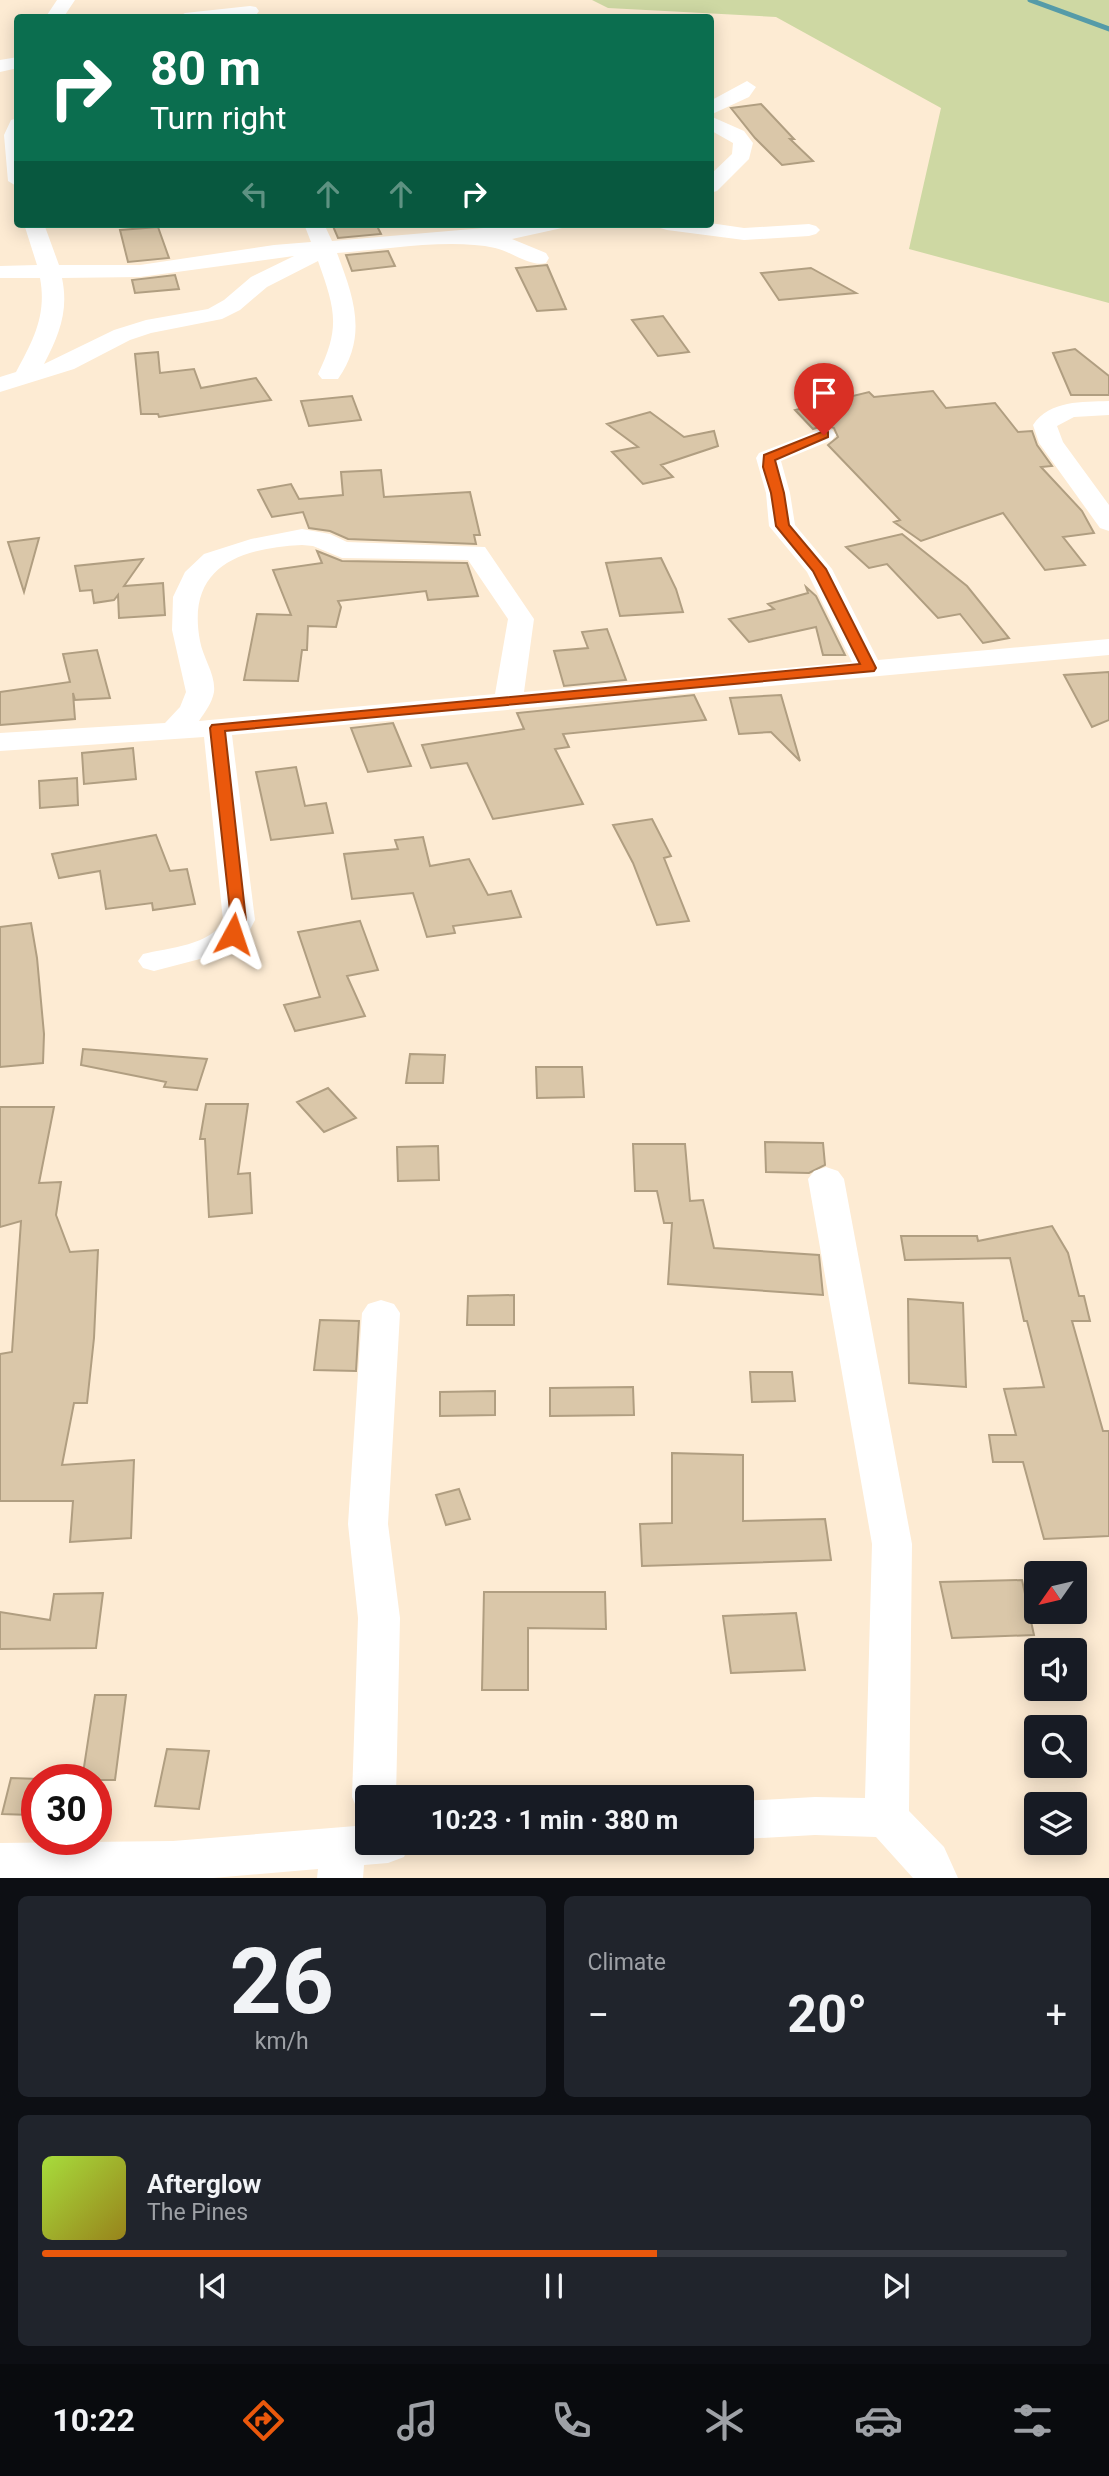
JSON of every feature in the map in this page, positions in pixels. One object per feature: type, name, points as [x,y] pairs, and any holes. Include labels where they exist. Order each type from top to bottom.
[{"type":"street","points":[[222,14],[250,11]]},
{"type":"street","points":[[714,107],[742,93],[747,87]]},
{"type":"street","points":[[714,124],[737,135],[743,143],[742,155],[714,183]]},
{"type":"street","points":[[26,375],[51,323],[54,305],[49,272],[35,228]]},
{"type":"street","points":[[316,228],[326,249],[346,324],[340,354],[330,374]]},
{"type":"street","points":[[0,272],[140,271],[235,255],[470,237],[540,228]]},
{"type":"street","points":[[698,228],[744,234],[809,230]]},
{"type":"street","points":[[470,237],[505,243],[538,258]]},
{"type":"street","points":[[0,385],[66,364],[122,335],[146,327],[214,314],[232,305],[259,282],[326,249]]},
{"type":"street","points":[[1109,408],[1070,410],[1051,417],[1045,425],[1051,443],[1109,523]]},
{"type":"street","points":[[824,435],[768,458],[769,467],[778,493],[782,526],[819,569],[869,668]]},
{"type":"street","points":[[173,731],[190,715],[197,704],[201,688],[188,648],[184,614],[189,589],[202,568],[232,552],[287,537],[310,536],[325,539],[342,550],[476,552],[521,619],[508,703]]},
{"type":"street","points":[[0,742],[217,728],[1109,647]]},
{"type":"street","points":[[155,961],[212,946],[233,934],[239,920],[217,728]]},
{"type":"street","points":[[826,1179],[892,1544],[887,1818],[928,1861],[936,1878]]},
{"type":"street","points":[[374,1785],[379,1618],[368,1524],[381,1313]]},
{"type":"street","points":[[754,1819],[815,1816],[887,1818]]},
{"type":"street","points":[[0,1863],[173,1861],[355,1851]]},
{"type":"green space","points":[[592,0],[1109,0],[1109,303],[909,249],[941,108],[776,17],[608,8]]},
{"type":"building","points":[[761,104],[794,139],[790,139],[813,161],[782,165],[755,138],[731,108]]},
{"type":"building","points":[[158,228],[169,258],[128,262],[120,230]]},
{"type":"building","points":[[334,228],[378,228],[381,234],[338,238]]},
{"type":"building","points":[[388,251],[395,266],[352,271],[346,255]]},
{"type":"building","points":[[547,265],[566,309],[537,311],[516,268]]},
{"type":"building","points":[[811,268],[856,293],[779,300],[761,273]]},
{"type":"building","points":[[175,275],[179,289],[135,293],[132,280]]},
{"type":"building","points":[[663,316],[689,352],[658,356],[632,320]]},
{"type":"building","points":[[1075,349],[1109,376],[1109,395],[1071,395],[1053,353]]},
{"type":"building","points":[[158,352],[160,373],[194,369],[201,388],[256,378],[271,400],[159,417],[158,414],[141,414],[135,354]]},
{"type":"building","points":[[933,391],[946,408],[995,403],[1018,432],[1032,431],[1037,445],[1052,466],[1041,467],[1082,511],[1094,533],[1063,537],[1085,565],[1045,570],[1003,513],[921,541],[894,522],[900,520],[828,445],[838,437],[834,428],[825,425],[813,429],[795,410],[869,392],[874,397]]},
{"type":"building","points":[[352,396],[361,420],[309,426],[301,401]]},
{"type":"building","points":[[650,412],[684,437],[714,431],[718,446],[661,465],[673,477],[643,484],[612,452],[638,447],[607,424]]},
{"type":"building","points":[[381,470],[384,497],[470,492],[480,535],[474,535],[476,544],[348,539],[330,531],[309,528],[303,512],[272,517],[258,490],[291,484],[299,499],[343,495],[341,472]]},
{"type":"building","points":[[902,534],[967,586],[1009,638],[983,643],[960,614],[938,618],[887,564],[869,568],[846,547]]},
{"type":"building","points":[[39,538],[24,592],[8,542]]},
{"type":"building","points":[[317,551],[342,561],[467,563],[478,596],[428,600],[426,591],[338,601],[341,607],[336,627],[308,626],[307,650],[302,650],[298,681],[244,680],[257,614],[291,615],[273,570],[322,563]]},
{"type":"building","points":[[661,558],[676,589],[683,612],[620,616],[606,563]]},
{"type":"building","points":[[143,559],[124,586],[163,583],[165,615],[119,618],[118,595],[114,600],[94,603],[92,590],[80,591],[75,566]]},
{"type":"building","points":[[806,587],[816,596],[845,655],[823,655],[816,627],[749,642],[729,619],[774,609],[768,604],[808,593]]},
{"type":"building","points":[[607,629],[626,680],[564,686],[554,651],[588,648],[582,632]]},
{"type":"building","points":[[97,650],[110,698],[75,700],[73,693],[75,719],[0,725],[0,692],[70,682],[63,654]]},
{"type":"building","points":[[1109,672],[1109,720],[1092,727],[1064,675]]},
{"type":"building","points":[[694,695],[706,720],[563,734],[569,747],[555,749],[583,804],[493,819],[467,763],[431,768],[422,745],[524,729],[517,713]]},
{"type":"building","points":[[781,695],[800,761],[771,732],[739,734],[730,698]]},
{"type":"building","points":[[393,723],[411,766],[368,772],[351,728]]},
{"type":"building","points":[[133,748],[136,779],[84,784],[82,753]]},
{"type":"building","points":[[296,767],[305,806],[326,803],[333,833],[271,840],[256,772]]},
{"type":"building","points":[[77,778],[78,805],[40,808],[39,781]]},
{"type":"building","points":[[652,819],[671,856],[664,858],[689,921],[657,925],[633,863],[613,825]]},
{"type":"building","points":[[156,835],[170,871],[187,869],[195,904],[153,910],[152,903],[106,909],[100,871],[59,878],[52,854]]},
{"type":"building","points":[[423,837],[430,866],[469,859],[488,895],[511,891],[521,917],[453,926],[455,933],[427,937],[413,893],[352,899],[344,854],[398,849],[395,840]]},
{"type":"building","points":[[360,921],[378,970],[347,976],[365,1016],[295,1031],[284,1005],[320,997],[298,932]]},
{"type":"building","points":[[31,923],[44,1034],[43,1063],[0,1067],[0,927]]},
{"type":"building","points":[[83,1049],[207,1059],[197,1090],[164,1087],[166,1082],[81,1065]]},
{"type":"building","points":[[410,1054],[445,1055],[443,1083],[406,1083]]},
{"type":"building","points":[[536,1067],[582,1067],[584,1097],[537,1098]]},
{"type":"building","points":[[328,1088],[356,1118],[324,1132],[297,1102]]},
{"type":"building","points":[[206,1104],[248,1104],[238,1174],[250,1173],[252,1213],[209,1217],[205,1139],[200,1139]]},
{"type":"building","points":[[0,1107],[54,1107],[39,1183],[61,1182],[56,1215],[70,1252],[98,1250],[94,1338],[87,1403],[74,1403],[62,1465],[134,1460],[131,1538],[70,1542],[73,1501],[0,1501],[0,1354],[12,1352],[21,1221],[0,1227]]},
{"type":"building","points":[[765,1142],[823,1143],[825,1165],[809,1173],[766,1172]]},
{"type":"building","points":[[633,1144],[685,1144],[690,1201],[703,1200],[714,1248],[819,1255],[823,1295],[668,1284],[672,1223],[664,1223],[657,1191],[635,1191]]},
{"type":"building","points":[[438,1146],[439,1180],[398,1181],[397,1147]]},
{"type":"building","points":[[1052,1226],[1068,1253],[1079,1296],[1084,1296],[1090,1321],[1072,1321],[1103,1431],[1109,1431],[1109,1536],[1044,1539],[1023,1462],[993,1462],[989,1435],[1016,1435],[1004,1389],[1044,1387],[1027,1321],[1024,1321],[1010,1258],[905,1260],[901,1236],[977,1236],[978,1241]]},
{"type":"building","points":[[514,1295],[514,1325],[467,1325],[468,1296]]},
{"type":"building","points":[[908,1299],[963,1303],[966,1387],[909,1383]]},
{"type":"building","points":[[320,1320],[359,1321],[356,1371],[314,1370]]},
{"type":"building","points":[[750,1372],[792,1372],[795,1401],[752,1402]]},
{"type":"building","points":[[633,1387],[634,1415],[550,1416],[550,1388]]},
{"type":"building","points":[[495,1391],[495,1415],[440,1416],[440,1392]]},
{"type":"building","points":[[672,1453],[743,1455],[743,1521],[825,1519],[831,1560],[642,1566],[640,1524],[672,1523]]},
{"type":"building","points":[[459,1489],[470,1519],[446,1525],[436,1495]]},
{"type":"building","points":[[1022,1580],[1024,1624],[1032,1624],[1034,1635],[952,1638],[940,1582]]},
{"type":"building","points":[[484,1592],[605,1592],[606,1629],[528,1628],[528,1690],[482,1690]]},
{"type":"building","points":[[103,1593],[96,1648],[0,1649],[0,1612],[50,1620],[54,1594]]},
{"type":"building","points":[[796,1613],[805,1670],[731,1673],[723,1616]]},
{"type":"building","points":[[95,1695],[126,1695],[115,1780],[112,1780],[112,1764],[84,1764]]},
{"type":"building","points":[[167,1749],[209,1751],[199,1809],[155,1806]]},
{"type":"building","points":[[11,1778],[21,1778],[21,1815],[2,1814]]},
{"type":"waterway","points":[[1030,0],[1109,29]]},
{"type":"route","points":[[233,934],[239,920],[217,728],[869,668],[819,569],[782,526],[778,493],[769,467],[768,458],[824,435]]}]
